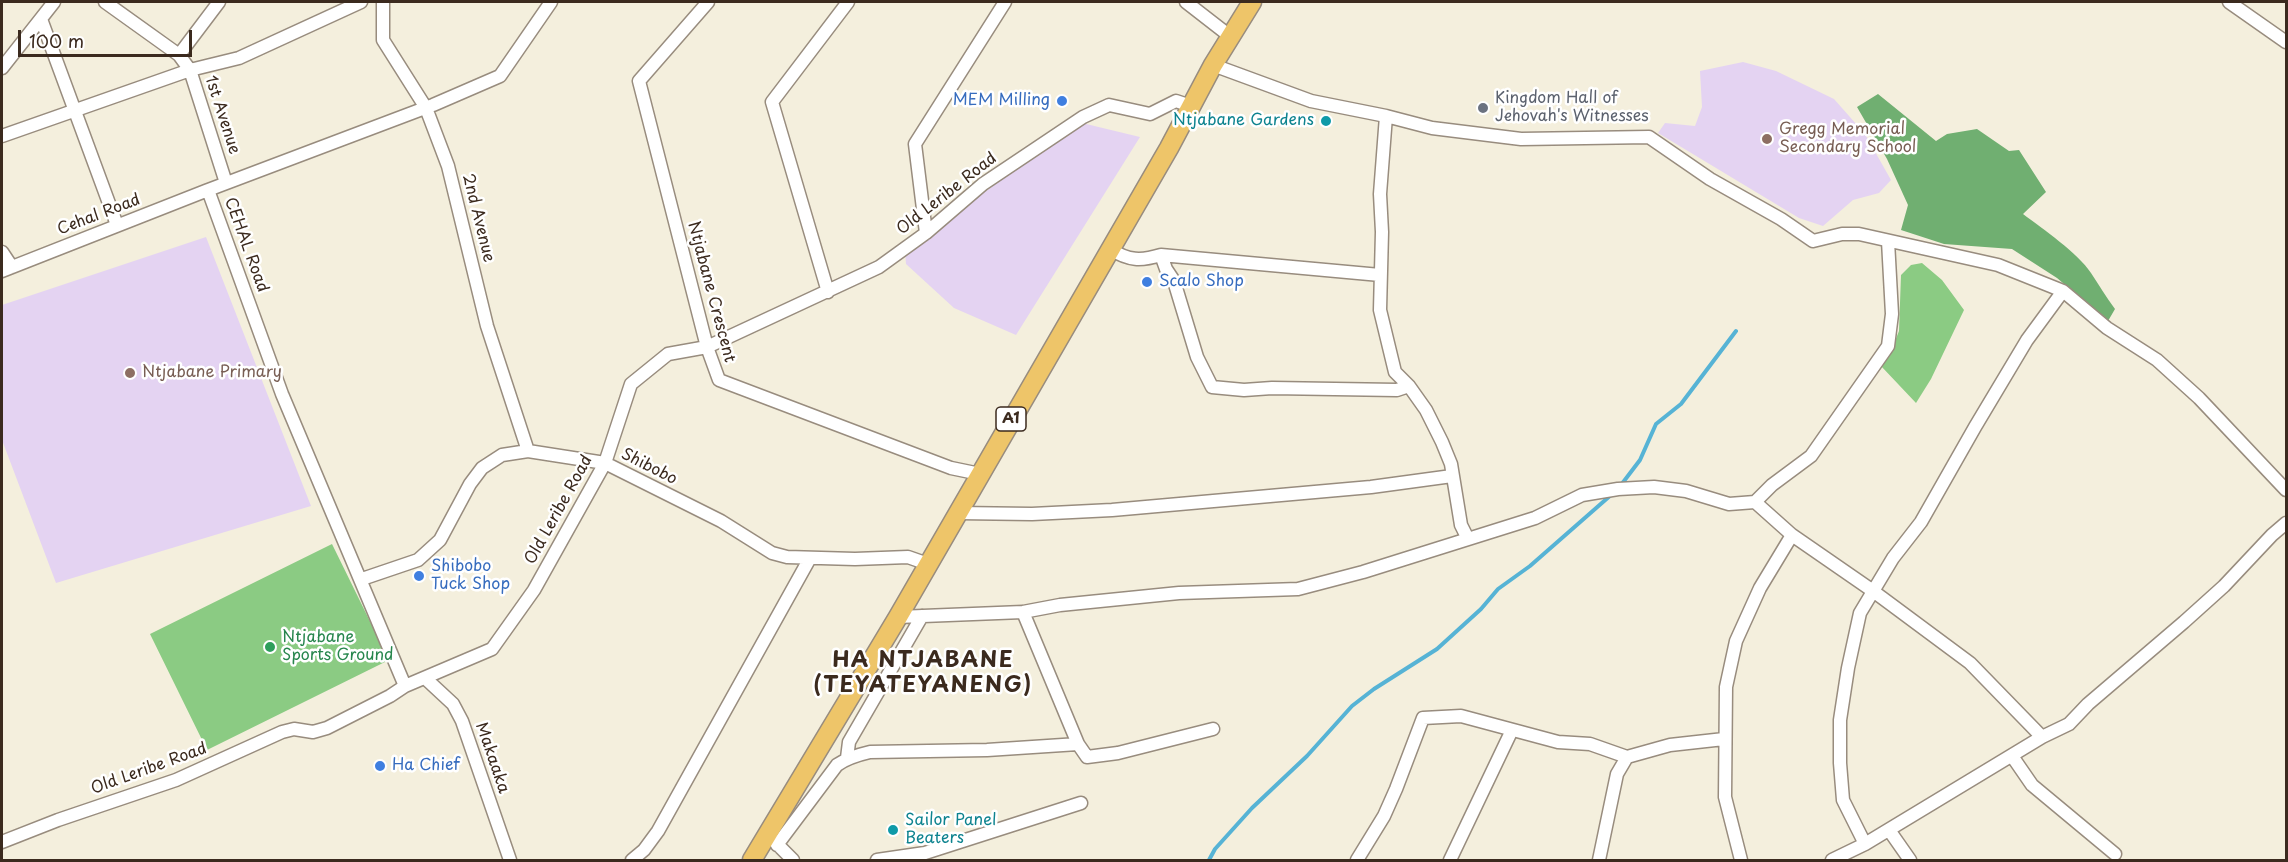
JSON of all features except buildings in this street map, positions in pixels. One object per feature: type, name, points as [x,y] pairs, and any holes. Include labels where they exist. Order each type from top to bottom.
[{"type":"main road","name":"A1","points":[[752,861],[772,840],[1213,65],[1252,2]]},
{"type":"street","points":[[2,68],[54,2]]},
{"type":"street","name":"1st Avenue","points":[[105,2],[179,55],[190,70],[226,183]]},
{"type":"street","points":[[179,55],[219,2]]},
{"type":"street","points":[[2,136],[190,70],[239,58],[361,2]]},
{"type":"street","name":"2nd Avenue","points":[[383,2],[383,40],[426,108],[448,166],[487,326],[528,451]]},
{"type":"street","name":"CEHAL Road","points":[[405,686],[362,579],[282,394],[208,190],[426,108],[500,76],[551,2]]},
{"type":"street","name":"Ntjabane Crescent","points":[[708,2],[639,81],[707,347],[719,380],[951,468],[980,474]]},
{"type":"street","points":[[828,292],[772,102],[848,2]]},
{"type":"street","points":[[926,233],[915,144],[1005,2]]},
{"type":"street","points":[[1186,2],[1231,37]]},
{"type":"street","points":[[2229,2],[2286,42]]},
{"type":"street","points":[[40,19],[117,225]]},
{"type":"street","points":[[1213,65],[1311,101],[1432,128],[1521,139],[1649,137],[1710,179],[1781,219],[1813,241],[1842,234],[1860,234],[1998,265],[2063,291],[2108,328],[2157,360],[2199,398],[2286,490]]},
{"type":"street","name":"Old Leribe Road","points":[[2,842],[58,820],[176,780],[282,732],[294,729],[313,732],[327,728],[405,686],[492,649],[534,590],[605,463],[631,384],[668,354],[707,347],[879,267],[926,233],[983,184],[1083,117],[1109,105],[1150,114],[1176,101],[1191,106]]},
{"type":"street","points":[[1386,116],[1380,194],[1382,232],[1380,310],[1395,372],[1409,386],[1426,410],[1451,464],[1461,525],[1468,539]]},
{"type":"street","name":"Cehal Road","points":[[7,269],[208,190]]},
{"type":"street","points":[[898,617],[1023,612],[1060,605],[1179,593],[1298,589],[1363,572],[1535,518],[1582,495],[1618,489],[1654,487],[1686,491],[1729,504],[1755,502],[1772,485],[1811,456],[1887,346],[1893,314],[1888,241]]},
{"type":"street","points":[[1110,249],[1117,254],[1143,261],[1161,255],[1380,275]]},
{"type":"street","points":[[2,252],[7,269]]},
{"type":"street","points":[[1161,255],[1174,281],[1197,357],[1212,387],[1244,390],[1272,388],[1397,390],[1409,386]]},
{"type":"street","points":[[1865,844],[1844,800],[1840,763],[1840,720],[1860,613],[1893,558],[1921,522],[1974,427],[2027,340],[2063,291]]},
{"type":"street","name":"Shibobo","points":[[362,579],[418,560],[440,540],[470,484],[482,468],[502,455],[528,451],[605,463],[721,521],[772,553],[787,557],[810,558],[908,557],[928,564]]},
{"type":"street","points":[[958,513],[1032,514],[1112,510],[1371,487],[1452,476]]},
{"type":"street","points":[[1755,502],[1792,535],[1873,591],[1970,663],[2042,737]]},
{"type":"street","points":[[1832,861],[1889,830],[2042,737],[2069,724],[2088,704],[2208,600],[2286,523]]},
{"type":"street","points":[[1741,861],[1725,797],[1726,687],[1736,641],[1760,588],[1792,535]]},
{"type":"street","points":[[632,861],[644,850],[658,831],[810,558]]},
{"type":"street","points":[[1023,612],[1078,744],[1087,757],[1118,753],[1213,729]]},
{"type":"street","points":[[847,758],[849,742],[922,616]]},
{"type":"street","name":"Makaaka","points":[[425,678],[453,704],[462,721],[510,861]]},
{"type":"street","points":[[1357,861],[1384,816],[1423,718],[1461,716],[1558,742],[1590,744],[1627,757],[1670,745],[1724,739]]},
{"type":"street","points":[[1450,861],[1512,730]]},
{"type":"street","points":[[793,861],[772,840],[837,765],[847,758],[870,752],[987,750],[1078,744]]},
{"type":"street","points":[[2012,756],[2032,785],[2115,854]]},
{"type":"street","points":[[1599,861],[1617,774],[1627,757]]},
{"type":"street","points":[[877,861],[925,854],[1080,803]]},
{"type":"street","points":[[1889,830],[1910,861]]},
{"type":"shaded area","name":"Gregg Memorial Secondary School","points":[[1743,62],[1776,71],[1834,99],[1865,134],[1891,180],[1879,193],[1853,200],[1823,226],[1799,218],[1658,133],[1665,123],[1695,126],[1702,107],[1700,71]]},
{"type":"shaded area","points":[[1082,123],[1140,137],[1016,335],[954,308],[906,264],[905,251],[1066,132]]},
{"type":"shaded area","name":"Ntjabane Primary","points":[[206,237],[311,506],[56,583],[2,440],[2,305]]},
{"type":"green space","points":[[1878,94],[1936,141],[1947,134],[1977,129],[2009,151],[2019,150],[2046,192],[2023,214],[2060,242],[2085,265],[2115,309],[2108,321],[2057,278],[2012,249],[1944,244],[1901,230],[1908,205],[1887,159],[1857,107]]},
{"type":"green space","points":[[1922,263],[1942,280],[1964,310],[1931,379],[1916,403],[1881,366],[1899,331],[1901,275],[1911,265]]},
{"type":"green space","name":"Ntjabane Sports Ground","points":[[332,544],[389,660],[207,750],[150,634]]},
{"type":"waterway","points":[[1621,485],[1640,460],[1656,424],[1681,404],[1736,331]]},
{"type":"waterway","points":[[1209,860],[1215,849],[1252,808],[1307,756],[1352,706],[1374,689],[1437,649],[1481,609],[1498,589],[1530,566],[1611,495]]},
{"type":"place","name":"MEM Milling","points":[[1062,101]]},
{"type":"place","name":"Kingdom Hall of Jehovah's Witnesses","points":[[1483,108]]},
{"type":"place","name":"Ntjabane Gardens","points":[[1326,121]]},
{"type":"place","name":"Gregg Memorial Secondary School","points":[[1767,139]]},
{"type":"place","name":"Scalo Shop","points":[[1147,282]]},
{"type":"place","name":"Ntjabane Primary","points":[[130,373]]},
{"type":"place","name":"Shibobo Tuck Shop","points":[[419,576]]},
{"type":"place","name":"Ntjabane Sports Ground","points":[[270,647]]},
{"type":"place","name":"Ha Chief","points":[[380,766]]},
{"type":"place","name":"Sailor Panel Beaters","points":[[893,830]]},
{"type":"district","name":"HA NTJABANE (TEYATEYANENG)","points":[[923,674]]}]
